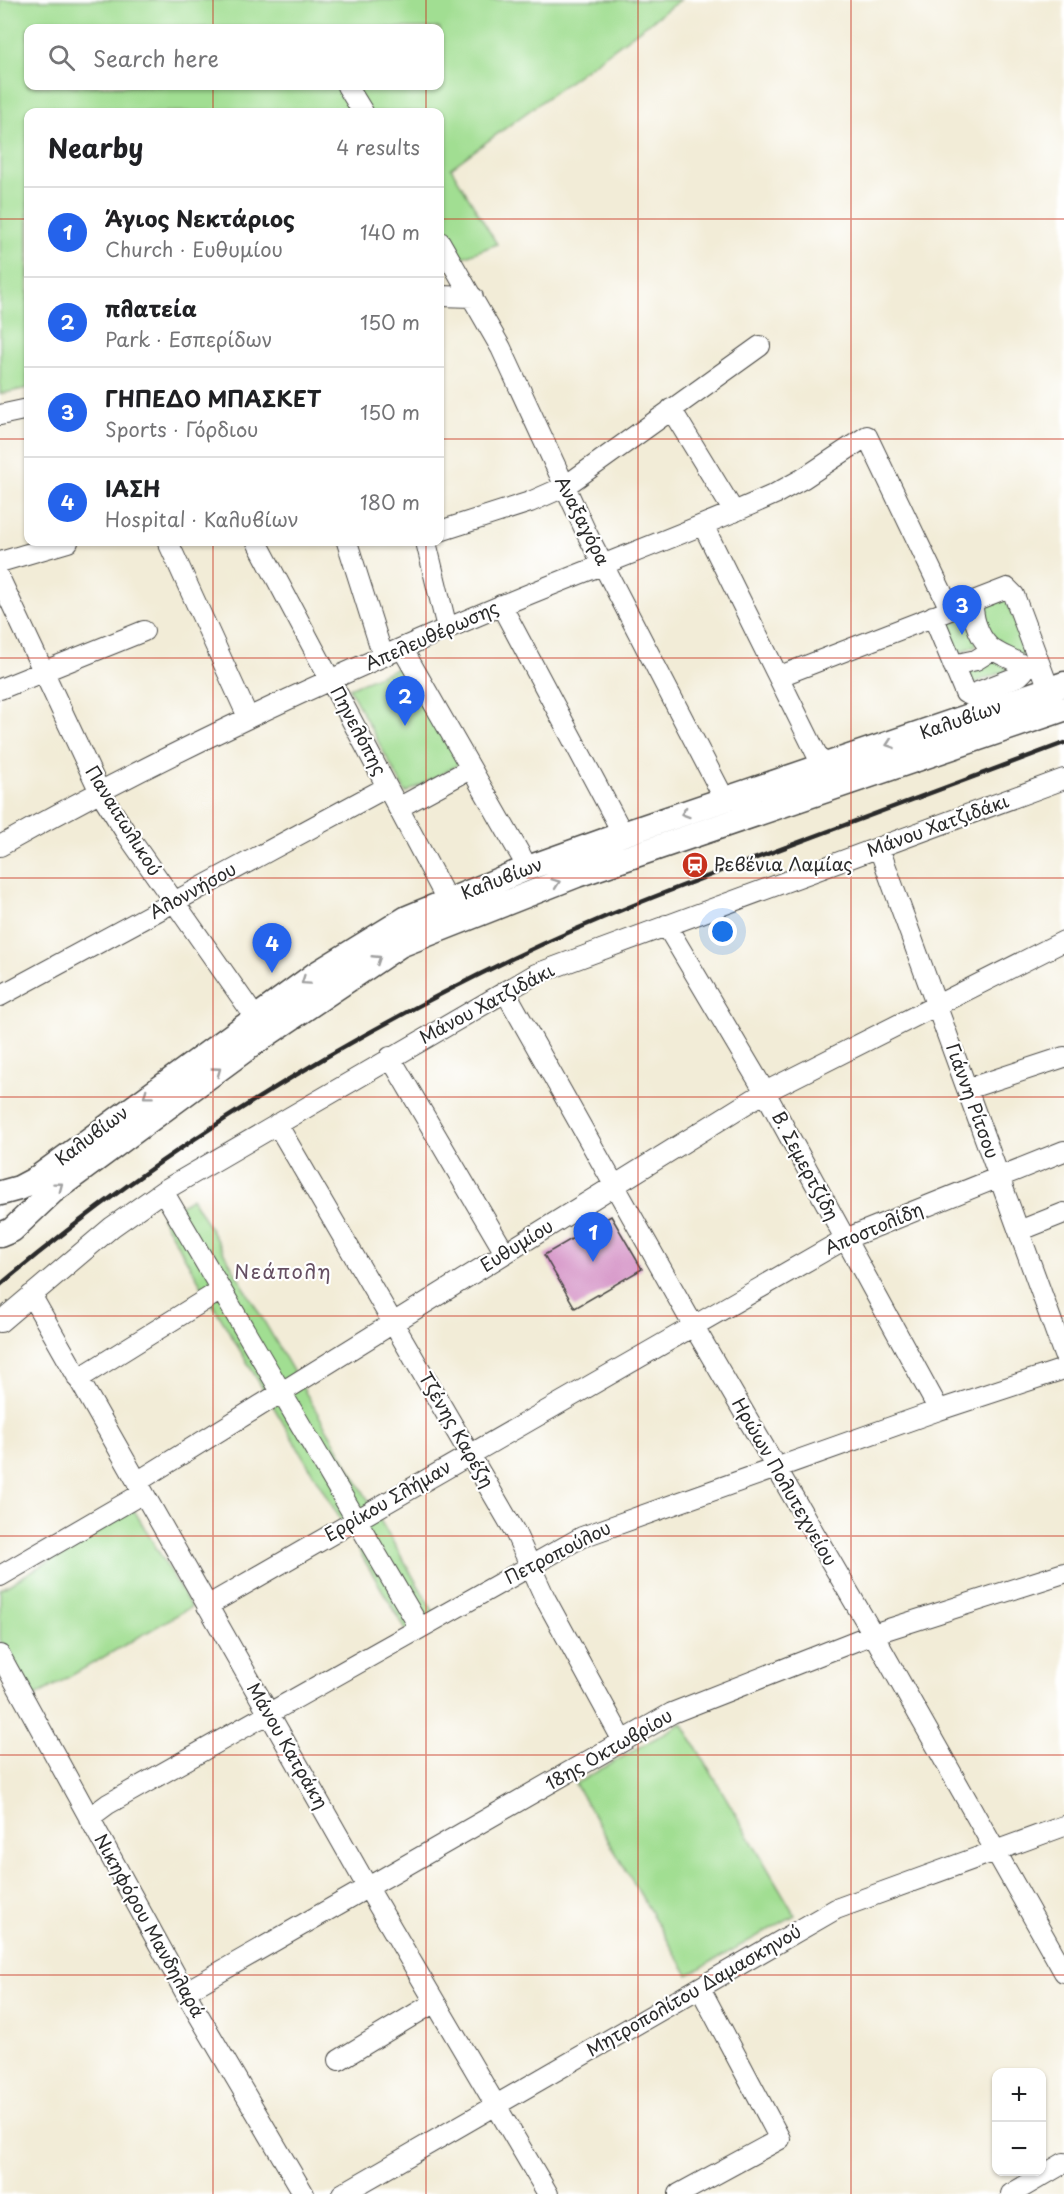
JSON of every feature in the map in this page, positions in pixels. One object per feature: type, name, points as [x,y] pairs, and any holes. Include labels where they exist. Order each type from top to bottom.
[{"type":"main road","name":"Καλυβίων","points":[[5,1232],[52,1191],[309,1005],[452,911],[528,868],[1056,686]]},
{"type":"main road","name":"Καλυβίων","points":[[0,1193],[19,1188],[36,1179],[255,1017],[353,949],[407,918],[452,911],[577,875],[1064,709]]},
{"type":"main road","points":[[0,1193],[11,1197],[18,1206],[20,1215],[5,1232]]},
{"type":"street","points":[[349,90],[361,108]]},
{"type":"street","name":"Αναξαγόρα","points":[[444,249],[510,367],[564,487],[724,800]]},
{"type":"street","points":[[444,296],[472,297]]},
{"type":"street","points":[[444,530],[530,502],[564,487],[760,346]]},
{"type":"street","points":[[671,409],[734,512]]},
{"type":"street","points":[[0,415],[24,410]]},
{"type":"street","name":"Απελευθέρωσης","points":[[0,846],[248,717],[501,605],[703,525],[789,487],[867,436],[941,613]]},
{"type":"street","points":[[703,525],[780,676],[823,767]]},
{"type":"street","points":[[0,562],[54,546]]},
{"type":"street","points":[[170,546],[248,717]]},
{"type":"street","name":"Πηνελόπης","points":[[260,546],[452,911]]},
{"type":"street","points":[[348,546],[383,656]]},
{"type":"street","points":[[427,546],[447,628]]},
{"type":"street","name":"Παναιτωλικού","points":[[0,579],[100,792],[255,1017]]},
{"type":"street","points":[[780,676],[1006,588],[1014,595],[1056,686]]},
{"type":"street","points":[[941,613],[953,665],[965,693],[970,695],[1020,676],[1024,671],[1020,664],[985,644],[977,628],[971,601]]},
{"type":"street","points":[[501,605],[623,834]]},
{"type":"street","points":[[0,689],[144,631]]},
{"type":"street","points":[[402,648],[528,868]]},
{"type":"street","points":[[953,665],[976,660],[992,650]]},
{"type":"street","points":[[398,808],[470,769]]},
{"type":"street","name":"Μάνου Χατζιδάκι","points":[[0,1322],[112,1227],[163,1191],[536,974],[1064,779]]},
{"type":"street","name":"Αλοννήσου","points":[[0,996],[387,787]]},
{"type":"street","name":"Γιάννη Ρίτσου","points":[[879,848],[1064,1355]]},
{"type":"street","name":"Β. Σεμερτζίδη","points":[[666,925],[765,1092],[939,1410]]},
{"type":"street","name":"Ευθυμίου","points":[[0,1576],[140,1487],[282,1392],[765,1092],[1064,941]]},
{"type":"street","name":"Ηρώων Πολυτεχνείου","points":[[505,991],[693,1325],[873,1634],[993,1851],[1064,1972]]},
{"type":"street","points":[[390,1057],[505,1253]]},
{"type":"street","points":[[967,1089],[1064,1057]]},
{"type":"street","name":"Τζένης Καρέζη","points":[[277,1124],[515,1532],[545,1598],[623,1741]]},
{"type":"street","name":"Αποστολίδη","points":[[693,1325],[845,1239],[1064,1151]]},
{"type":"street","points":[[163,1191],[420,1628]]},
{"type":"street","points":[[1019,1231],[1064,1213]]},
{"type":"street","points":[[78,1379],[221,1290]]},
{"type":"street","name":"Μάνου Κατράκη","points":[[31,1295],[368,1888],[548,2194]]},
{"type":"street","name":"Ερρίκου Σλήμαν","points":[[207,1606],[693,1325]]},
{"type":"street","name":"Πετροπούλου","points":[[89,1818],[108,1804],[531,1565],[601,1529],[939,1410],[1064,1369]]},
{"type":"street","name":"18ης Οκτωβρίου","points":[[185,1992],[623,1741],[690,1705],[873,1634],[1064,1574]]},
{"type":"street","name":"Νικηφόρου Μανδηλαρά","points":[[0,1655],[185,1992],[304,2194]]},
{"type":"street","name":"Μητροπολίτου Δαμασκηνού","points":[[342,2194],[844,1905],[1064,1826]]},
{"type":"street","points":[[679,2194],[780,2139],[700,1988]]},
{"type":"street","points":[[339,2060],[435,2002]]},
{"type":"street","points":[[1011,2194],[1064,2163]]},
{"type":"green space","points":[[0,0],[680,0],[451,168],[497,244],[444,264],[444,108],[24,108],[24,389],[0,394]]},
{"type":"green space","points":[[1005,597],[1029,654],[1021,656],[999,643],[999,640],[994,640],[982,619],[984,613],[980,607]]},
{"type":"green space","points":[[966,611],[977,645],[958,653],[939,622]]},
{"type":"green space","points":[[993,660],[1010,669],[970,685],[963,668],[977,670]]},
{"type":"green space","points":[[404,665],[462,763],[406,793],[349,688]]},
{"type":"green space","points":[[192,1198],[436,1616],[407,1632],[161,1217]]},
{"type":"green space","points":[[134,1510],[191,1607],[34,1697],[0,1640],[0,1590]]},
{"type":"green space","points":[[682,1723],[795,1915],[688,1975],[575,1784]]},
{"type":"building","points":[[611,1216],[642,1269],[575,1308],[544,1255]]},
{"type":"railway","points":[[0,1285],[120,1191],[182,1148],[311,1066],[445,992],[544,943],[640,902],[1064,743]]},
{"type":"place","name":"ΓΗΠΕΔΟ ΜΠΑΣΚΕΤ","points":[[962,635]]},
{"type":"place","name":"πλατεία","points":[[405,726]]},
{"type":"place","name":"Ρεβένια Λαμίας","points":[[695,865]]},
{"type":"place","name":"ΙΑΣΗ","points":[[272,973]]},
{"type":"place","name":"Άγιος Νεκτάριος","points":[[593,1262]]},
{"type":"district","name":"Νεάπολη","points":[[283,1272]]}]
